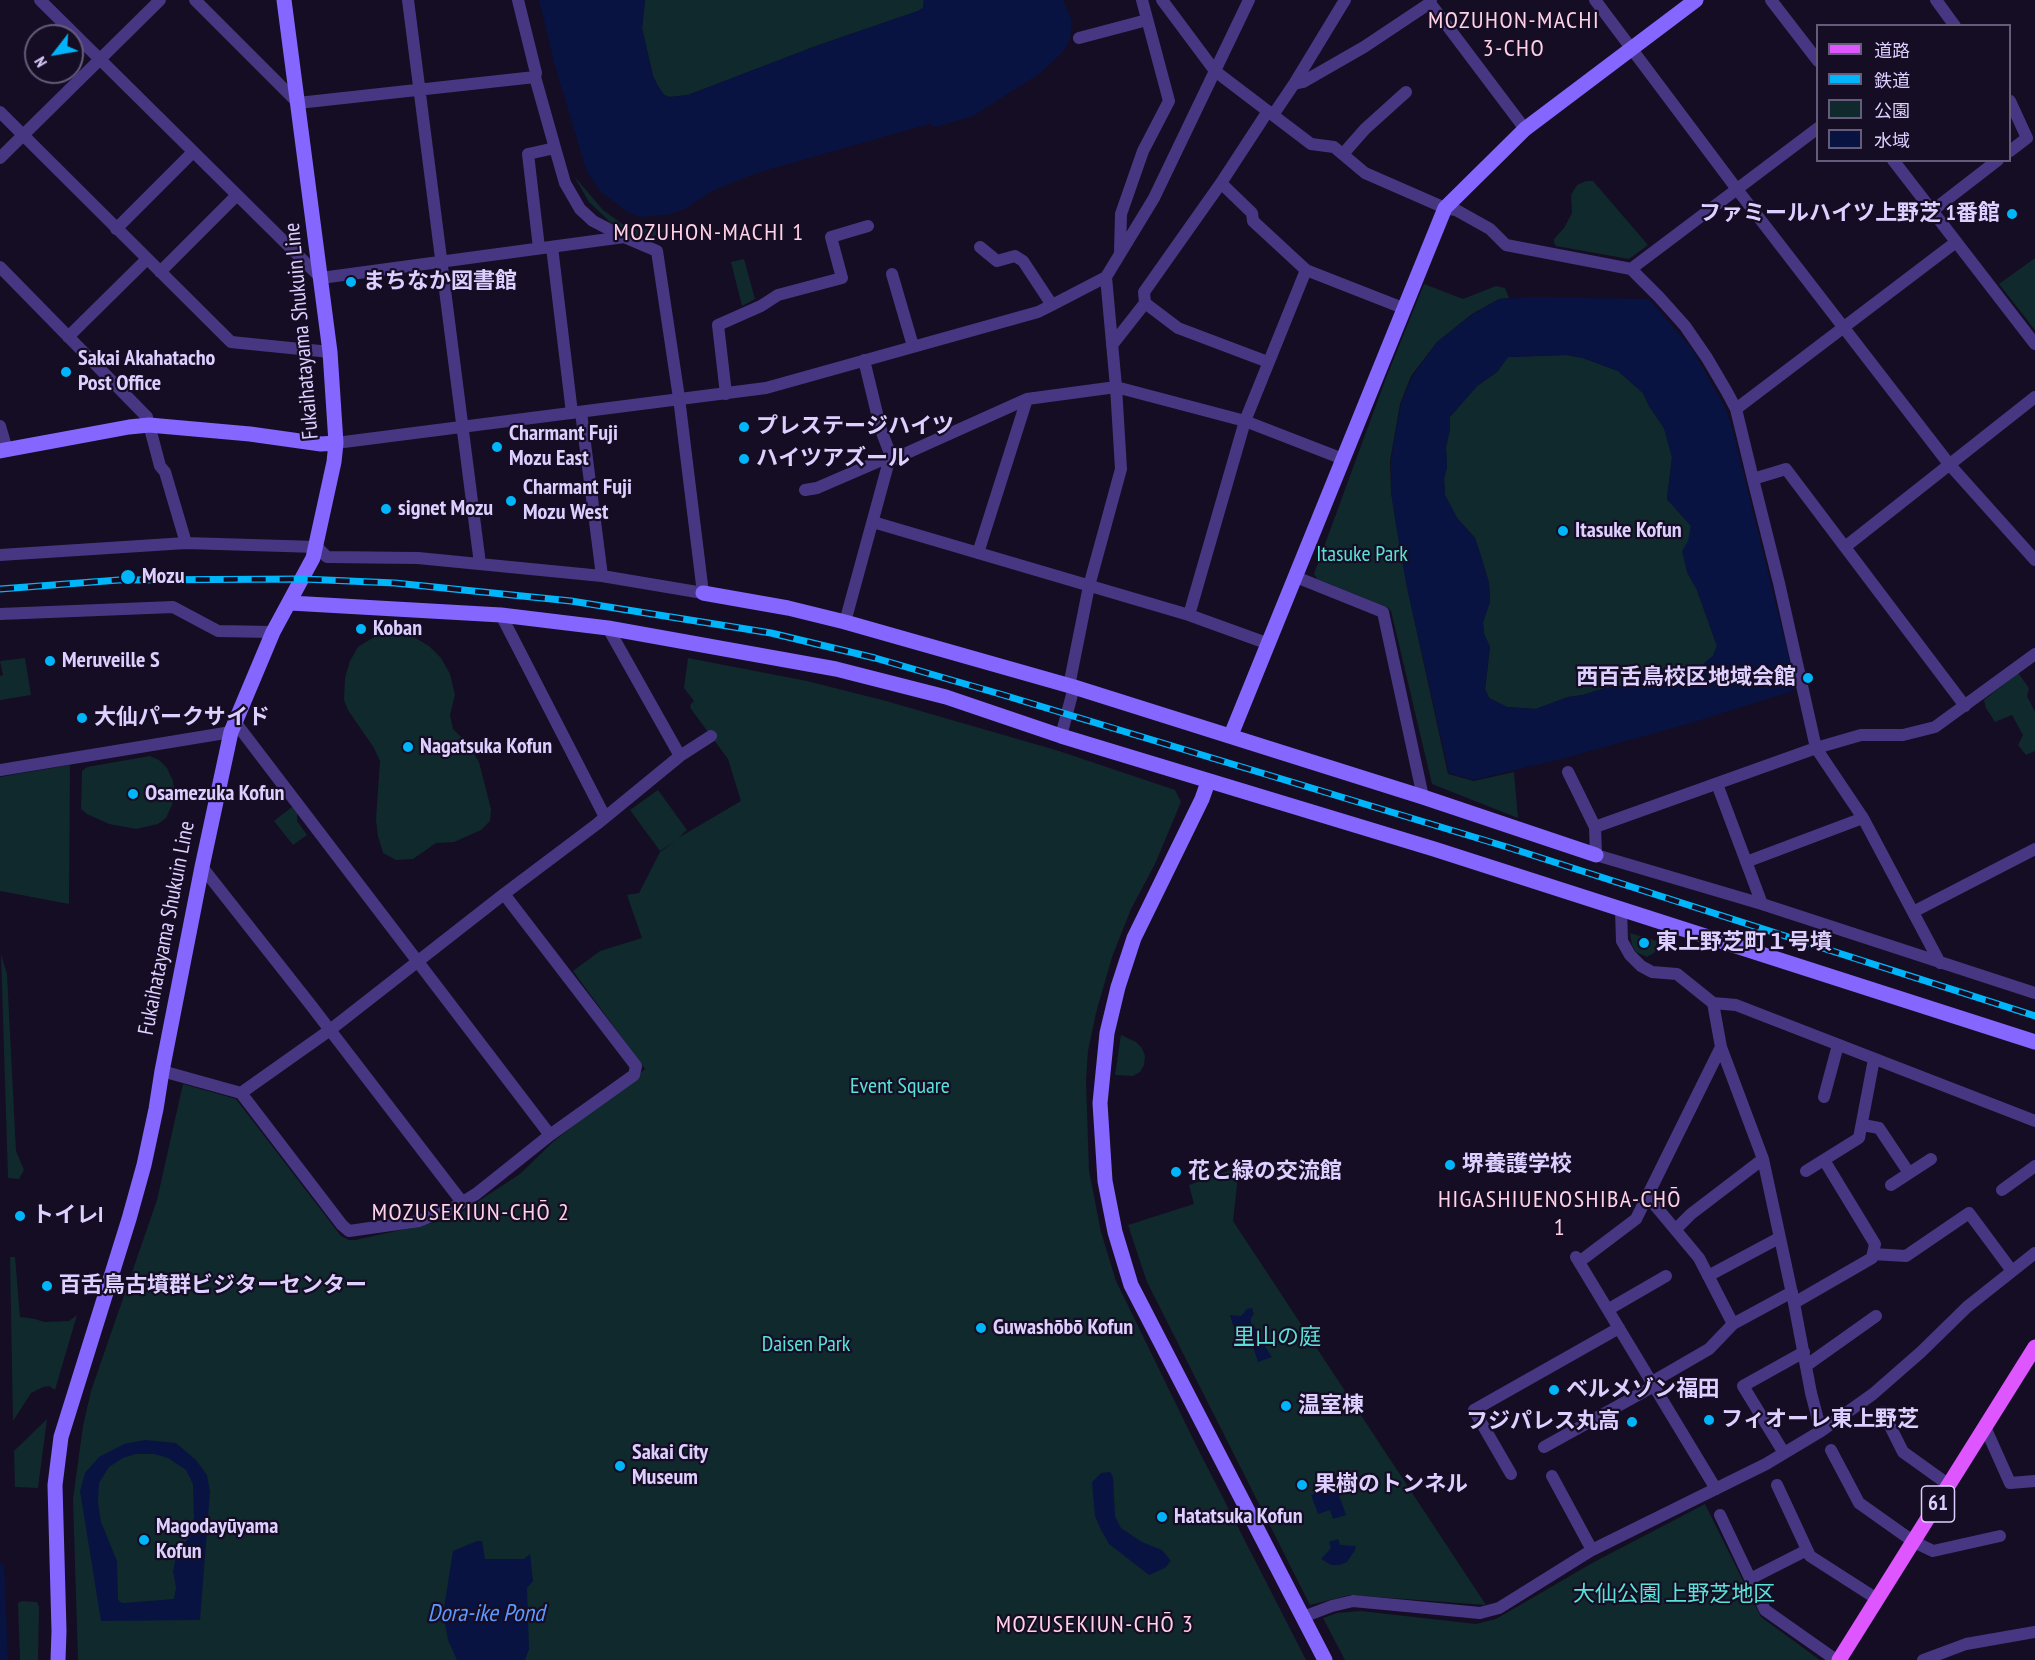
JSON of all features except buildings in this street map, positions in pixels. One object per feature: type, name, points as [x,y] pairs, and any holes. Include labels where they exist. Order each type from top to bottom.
[{"type":"main road","name":"61","points":[[1838,1660],[2035,1347]]},
{"type":"street","points":[[40,0],[321,278],[624,237]]},
{"type":"street","points":[[0,158],[160,0]]},
{"type":"street","points":[[195,0],[298,103],[535,77]]},
{"type":"street","name":"Fukaihatayama Shukuin Line","points":[[57,1660],[59,1632],[55,1485],[61,1437],[129,1220],[156,1109],[202,867],[233,727],[273,632],[307,572],[317,547],[336,443],[330,351],[284,0]]},
{"type":"street","points":[[408,0],[480,564]]},
{"type":"street","points":[[518,0],[536,73],[535,77],[565,183],[580,209],[593,221],[657,251],[679,398],[703,593]]},
{"type":"street","points":[[1120,254],[1121,214],[1143,151],[1168,101],[1142,0]]},
{"type":"street","points":[[1162,0],[1215,71],[1311,144],[1334,147],[1365,173],[1445,208],[1456,210],[1490,230],[1506,245],[1631,269],[1666,304],[1696,342],[1718,375],[1736,409],[1779,583],[1816,748],[1863,818],[1940,963]]},
{"type":"street","points":[[0,426],[3,450],[149,425],[250,434],[321,444],[336,443],[766,388],[1038,312],[1106,277],[1154,198],[1250,0]]},
{"type":"street","points":[[1112,345],[1145,303],[1144,292],[1270,113],[1294,84],[1345,0]]},
{"type":"street","points":[[1595,0],[1736,188],[1949,464],[2035,560]]},
{"type":"street","points":[[1231,735],[1445,208],[1525,129],[1696,0]]},
{"type":"street","points":[[1771,0],[1816,58]]},
{"type":"street","points":[[1936,0],[1953,24]]},
{"type":"street","points":[[1294,84],[1303,82],[1364,47],[1431,2],[1525,129]]},
{"type":"street","points":[[1079,38],[1147,20]]},
{"type":"street","points":[[1343,154],[1365,129],[1406,92]]},
{"type":"street","points":[[2011,103],[2027,138],[2011,150]]},
{"type":"street","points":[[0,112],[146,260],[231,342],[330,351]]},
{"type":"street","points":[[1631,269],[1816,129]]},
{"type":"street","points":[[539,248],[528,154],[555,148]]},
{"type":"street","points":[[116,229],[193,152]]},
{"type":"street","points":[[1895,162],[2035,344]]},
{"type":"street","points":[[1932,211],[1995,162]]},
{"type":"street","points":[[1221,183],[1252,213],[1253,221],[1306,270],[1403,308]]},
{"type":"street","points":[[160,273],[237,195]]},
{"type":"street","points":[[726,394],[718,325],[761,306],[778,295],[842,278],[831,237],[868,226]]},
{"type":"street","points":[[1736,409],[1956,242]]},
{"type":"street","points":[[552,246],[602,576]]},
{"type":"street","points":[[980,247],[997,261],[1015,256],[1023,261],[1052,305]]},
{"type":"street","points":[[69,337],[146,260]]},
{"type":"street","points":[[0,267],[147,417],[186,543]]},
{"type":"street","points":[[1189,615],[1245,422],[1306,270]]},
{"type":"street","points":[[892,274],[913,346]]},
{"type":"street","points":[[1061,736],[1089,586],[1121,469],[1106,277]]},
{"type":"street","points":[[1145,303],[1178,328],[1269,362]]},
{"type":"street","points":[[845,622],[890,459],[864,360]]},
{"type":"street","points":[[805,490],[818,488],[890,459],[1027,399],[1116,387],[1245,422],[1343,459]]},
{"type":"street","points":[[1845,547],[2035,397]]},
{"type":"street","points":[[978,553],[1027,399]]},
{"type":"street","points":[[1754,479],[1786,469],[1965,706]]},
{"type":"street","points":[[873,522],[1189,615],[1269,644]]},
{"type":"street","points":[[0,555],[186,543],[317,547],[327,556],[418,558],[602,576],[788,608],[845,622],[1231,735],[1596,855],[1762,904],[2035,993]]},
{"type":"street","points":[[1296,577],[1383,612],[1423,797]]},
{"type":"street","points":[[290,603],[501,615],[608,627],[836,669],[946,697],[1208,782],[1434,849],[2035,1042]]},
{"type":"street","points":[[0,614],[173,607],[218,631],[273,632]]},
{"type":"street","points":[[501,615],[605,817]]},
{"type":"street","points":[[608,627],[680,756]]},
{"type":"street","points":[[1595,827],[1816,748],[1861,735],[1903,735],[1935,727],[2035,654]]},
{"type":"street","points":[[0,770],[233,727],[418,961],[550,1135]]},
{"type":"street","points":[[242,1093],[330,1030],[680,756],[711,736]]},
{"type":"street","points":[[1568,772],[1595,827],[1596,855]]},
{"type":"street","points":[[1208,782],[1202,799],[1134,938],[1118,987],[1107,1033],[1100,1103],[1105,1181],[1115,1232],[1131,1285],[1325,1660]]},
{"type":"street","points":[[1717,784],[1762,904]]},
{"type":"street","points":[[1746,862],[1863,818]]},
{"type":"street","points":[[1912,912],[2035,849]]},
{"type":"street","points":[[202,867],[462,1202]]},
{"type":"street","points":[[162,1071],[242,1093],[342,1225],[349,1231],[419,1221],[462,1202],[476,1194],[550,1135],[634,1075],[636,1066],[504,894]]},
{"type":"street","points":[[1621,910],[1622,941],[1630,955],[1641,966],[1652,972],[1677,974],[1713,1003],[1736,1005],[2035,1121]]},
{"type":"street","points":[[1713,1003],[1721,1047],[1763,1159],[1821,1431]]},
{"type":"street","points":[[1824,1097],[1838,1045]]},
{"type":"street","points":[[1716,1489],[1578,1259],[1636,1219],[1721,1047]]},
{"type":"street","points":[[1806,1171],[1859,1138],[1874,1059]]},
{"type":"street","points":[[1863,1125],[1879,1128],[1909,1173]]},
{"type":"street","points":[[1676,1229],[1691,1214],[1763,1159]]},
{"type":"street","points":[[1891,1185],[1931,1159]]},
{"type":"street","points":[[1545,1447],[1709,1349],[1733,1324],[1793,1298],[1872,1258],[1875,1244],[1824,1160]]},
{"type":"street","points":[[2002,1190],[2035,1166]]},
{"type":"street","points":[[1648,1197],[1699,1258],[1733,1324]]},
{"type":"street","points":[[1873,1254],[1906,1256],[1969,1213],[2012,1271]]},
{"type":"street","points":[[1708,1276],[1779,1238]]},
{"type":"street","points":[[1303,1617],[1353,1601],[1480,1613],[1492,1611],[1592,1550],[1766,1464],[1821,1431],[1873,1394],[1967,1307],[2035,1253]]},
{"type":"street","points":[[1609,1309],[1666,1276]]},
{"type":"street","points":[[1807,1365],[1876,1316]]},
{"type":"street","points":[[1511,1474],[1474,1410],[1619,1328]]},
{"type":"street","points":[[1784,1453],[1743,1386],[1804,1352]]},
{"type":"street","points":[[1883,1412],[1904,1452],[1949,1485]]},
{"type":"street","points":[[1985,1428],[2010,1483],[2035,1482]]},
{"type":"street","points":[[1831,1450],[1859,1503],[1914,1542],[1933,1551],[2000,1536]]},
{"type":"street","points":[[1552,1476],[1592,1550]]},
{"type":"street","points":[[1777,1485],[1810,1556],[1877,1599]]},
{"type":"street","points":[[1720,1515],[1766,1610],[1838,1660]]},
{"type":"street","points":[[1750,1579],[1807,1550]]},
{"type":"street","points":[[1923,1660],[1966,1644],[2035,1632]]},
{"type":"green space","points":[[645,0],[924,0],[923,8],[918,11],[816,46],[688,95],[670,97],[664,95],[653,76],[642,28]]},
{"type":"green space","points":[[574,176],[603,210],[625,226],[668,230],[642,241],[625,232],[610,222],[589,202]]},
{"type":"green space","points":[[1593,181],[1648,245],[1629,259],[1556,246],[1554,239],[1564,228],[1572,213],[1571,195],[1577,185]]},
{"type":"green space","points":[[2035,258],[2035,330],[1999,284]]},
{"type":"green space","points":[[744,259],[755,299],[742,306],[731,262]]},
{"type":"green space","name":"Itasuke Park","points":[[1424,284],[1463,299],[1496,286],[1505,288],[1509,298],[1499,299],[1472,314],[1437,342],[1411,376],[1400,404],[1390,461],[1391,492],[1407,587],[1448,774],[1474,781],[1514,772],[1518,818],[1432,784],[1391,611],[1387,607],[1317,579],[1314,574],[1386,378]]},
{"type":"green space","points":[[1567,355],[1583,358],[1618,371],[1643,393],[1664,428],[1672,457],[1667,499],[1691,526],[1687,572],[1697,590],[1717,646],[1713,656],[1696,670],[1684,672],[1664,669],[1630,679],[1622,686],[1568,697],[1536,709],[1507,707],[1489,698],[1485,689],[1490,647],[1484,634],[1483,622],[1490,602],[1489,583],[1475,538],[1457,518],[1445,495],[1446,447],[1450,417],[1477,386],[1497,372],[1508,357]]},
{"type":"green space","points":[[383,635],[414,637],[429,646],[441,658],[450,674],[455,695],[450,715],[453,729],[467,743],[479,762],[491,809],[490,821],[481,830],[454,842],[436,843],[413,859],[396,860],[383,853],[376,820],[380,761],[344,700],[345,678],[350,661],[358,647],[374,637]]},
{"type":"green space","points":[[25,658],[31,695],[0,700],[0,676],[3,675],[0,661]]},
{"type":"green space","name":"Daisen Park","points":[[688,658],[807,681],[886,701],[1059,751],[1175,790],[1181,802],[1155,864],[1131,909],[1112,957],[1096,1013],[1088,1051],[1086,1080],[1089,1171],[1101,1232],[1116,1281],[1197,1447],[1306,1660],[78,1660],[73,1499],[83,1426],[91,1391],[157,1200],[183,1084],[236,1099],[341,1236],[355,1240],[451,1219],[520,1174],[554,1141],[645,1069],[573,971],[600,951],[642,938],[627,895],[639,893],[660,852],[676,840],[660,851],[630,810],[658,790],[687,830],[678,838],[741,801],[728,759],[691,709],[690,705],[694,701],[684,688]]},
{"type":"green space","points":[[2018,673],[2029,688],[2027,696],[2035,712],[2035,751],[2026,755],[2018,745],[2023,735],[2012,715],[1995,722],[1984,700]]},
{"type":"green space","points":[[150,756],[159,760],[167,768],[173,781],[175,798],[166,818],[158,824],[136,829],[109,824],[81,809],[82,771],[87,767]]},
{"type":"green space","points":[[70,765],[69,904],[0,891],[0,777]]},
{"type":"green space","points":[[292,807],[297,813],[297,821],[307,835],[293,845],[274,821]]},
{"type":"green space","name":"東上野芝町１号墳","points":[[1630,933],[1657,941],[1655,952],[1647,957],[1636,952]]},
{"type":"green space","points":[[1,954],[7,974],[16,1151],[24,1170],[19,1179],[8,1178]]},
{"type":"green space","points":[[1121,1035],[1136,1042],[1142,1048],[1145,1056],[1140,1072],[1133,1076],[1115,1075]]},
{"type":"green space","name":"里山の庭","points":[[1239,1167],[1233,1221],[1486,1605],[1350,1595],[1310,1605],[1147,1282],[1128,1225],[1194,1204],[1189,1185]]},
{"type":"green space","points":[[10,1257],[15,1257],[20,1317],[44,1322],[69,1321],[77,1315],[55,1390],[49,1386],[31,1393],[13,1421]]},
{"type":"green space","points":[[47,1419],[38,1488],[15,1487],[14,1451]]},
{"type":"green space","name":"大仙公園 上野芝地区","points":[[1705,1504],[1761,1617],[1820,1660],[1345,1660],[1323,1618],[1337,1613],[1361,1611],[1476,1624],[1496,1619],[1594,1562]]},
{"type":"green space","points":[[37,1602],[39,1607],[38,1660],[20,1660],[18,1603]]},
{"type":"water","points":[[539,0],[645,0],[642,28],[653,76],[664,95],[670,97],[688,95],[816,46],[918,11],[923,8],[924,0],[1063,0],[1072,21],[1070,39],[1063,52],[1039,74],[973,116],[936,127],[929,124],[757,173],[712,191],[685,209],[667,215],[640,217],[626,211],[601,192],[587,172],[555,66]]},
{"type":"water","points":[[1536,297],[1649,299],[1692,349],[1725,407],[1732,427],[1789,657],[1793,691],[1691,723],[1565,758],[1474,780],[1449,773],[1407,587],[1391,492],[1391,461],[1401,404],[1412,377],[1437,342],[1473,314],[1499,299]],"holes":[[[1567,355],[1583,358],[1618,371],[1643,393],[1664,428],[1672,457],[1667,499],[1691,526],[1688,541],[1682,551],[1687,572],[1697,590],[1717,646],[1713,656],[1696,670],[1684,672],[1664,669],[1630,679],[1622,686],[1568,697],[1536,709],[1507,707],[1489,698],[1485,689],[1490,647],[1484,634],[1483,622],[1490,602],[1489,583],[1475,538],[1457,518],[1445,495],[1446,447],[1450,417],[1477,386],[1497,372],[1508,357]]]},
{"type":"water","points":[[1252,1308],[1254,1314],[1251,1323],[1272,1357],[1258,1362],[1252,1343],[1247,1344],[1244,1335],[1237,1338],[1230,1315],[1241,1316],[1247,1309]]},
{"type":"water","points":[[145,1440],[176,1443],[196,1460],[207,1475],[210,1492],[200,1620],[101,1621],[80,1491],[85,1473],[99,1457],[124,1444]],"holes":[[[136,1454],[154,1454],[168,1458],[186,1470],[193,1484],[194,1518],[189,1537],[176,1557],[173,1571],[176,1587],[174,1599],[124,1603],[118,1599],[117,1561],[101,1522],[98,1503],[99,1483],[109,1467],[123,1458]]]},
{"type":"water","points":[[1110,1472],[1113,1477],[1115,1516],[1121,1528],[1142,1542],[1162,1550],[1171,1561],[1165,1568],[1149,1575],[1109,1544],[1095,1516],[1092,1482],[1101,1473]]},
{"type":"water","points":[[1336,1487],[1346,1515],[1333,1519],[1330,1510],[1318,1514],[1311,1495]]},
{"type":"water","points":[[1338,1539],[1340,1545],[1356,1546],[1355,1550],[1347,1562],[1331,1565],[1321,1559],[1331,1548],[1329,1542]]},
{"type":"water","name":"Dora-ike Pond","points":[[482,1541],[485,1559],[524,1559],[530,1554],[533,1581],[527,1588],[529,1649],[525,1660],[457,1660],[448,1640],[444,1608],[453,1551]]},
{"type":"water","points":[[4,1563],[8,1660],[0,1660],[0,1564]]},
{"type":"railway","points":[[0,589],[119,580],[303,579],[395,583],[571,601],[771,633],[875,658],[1000,694],[1507,847],[2035,1016]]},
{"type":"place","name":"ファミールハイツ上野芝 1番館","points":[[2012,214]]},
{"type":"place","name":"まちなか図書館","points":[[351,282]]},
{"type":"place","name":"Sakai Akahatacho Post Office","points":[[66,372]]},
{"type":"place","name":"プレステージハイツ","points":[[744,427]]},
{"type":"place","name":"Charmant Fuji Mozu East","points":[[497,447]]},
{"type":"place","name":"ハイツアズール","points":[[744,459]]},
{"type":"place","name":"Charmant Fuji Mozu West","points":[[511,501]]},
{"type":"place","name":"signet Mozu","points":[[386,509]]},
{"type":"place","name":"Itasuke Kofun","points":[[1563,531]]},
{"type":"place","name":"Mozu","points":[[128,577]]},
{"type":"place","name":"Koban","points":[[361,629]]},
{"type":"place","name":"Meruveille S","points":[[50,661]]},
{"type":"place","name":"西百舌鳥校区地域会館","points":[[1808,678]]},
{"type":"place","name":"大仙パークサイド","points":[[82,718]]},
{"type":"place","name":"Nagatsuka Kofun","points":[[408,747]]},
{"type":"place","name":"Osamezuka Kofun","points":[[133,794]]},
{"type":"place","name":"東上野芝町１号墳","points":[[1644,943]]},
{"type":"place","name":"堺養護学校","points":[[1450,1165]]},
{"type":"place","name":"花と緑の交流館","points":[[1176,1172]]},
{"type":"place","name":"トイレI","points":[[20,1216]]},
{"type":"place","name":"百舌鳥古墳群ビジターセンター","points":[[47,1286]]},
{"type":"place","name":"Guwashōbō Kofun","points":[[981,1328]]},
{"type":"place","name":"ベルメゾン福田","points":[[1554,1390]]},
{"type":"place","name":"温室棟","points":[[1286,1406]]},
{"type":"place","name":"フィオーレ東上野芝","points":[[1709,1420]]},
{"type":"place","name":"フジパレス丸高","points":[[1632,1422]]},
{"type":"place","name":"Sakai City Museum","points":[[620,1466]]},
{"type":"place","name":"果樹のトンネル","points":[[1302,1485]]},
{"type":"place","name":"Hatatsuka Kofun","points":[[1162,1517]]},
{"type":"place","name":"Magodayūyama Kofun","points":[[144,1540]]},
{"type":"district","name":"MOZUHON-MACHI 3-CHO","points":[[1514,35]]},
{"type":"district","name":"MOZUHON-MACHI 1","points":[[709,233]]},
{"type":"district","name":"MOZUSEKIUN-CHŌ 2","points":[[471,1213]]},
{"type":"district","name":"HIGASHIUENOSHIBA-CHŌ 1","points":[[1560,1214]]},
{"type":"district","name":"MOZUSEKIUN-CHŌ 3","points":[[1095,1625]]},
{"type":"park label","name":"Event Square","points":[[900,1087]]}]
